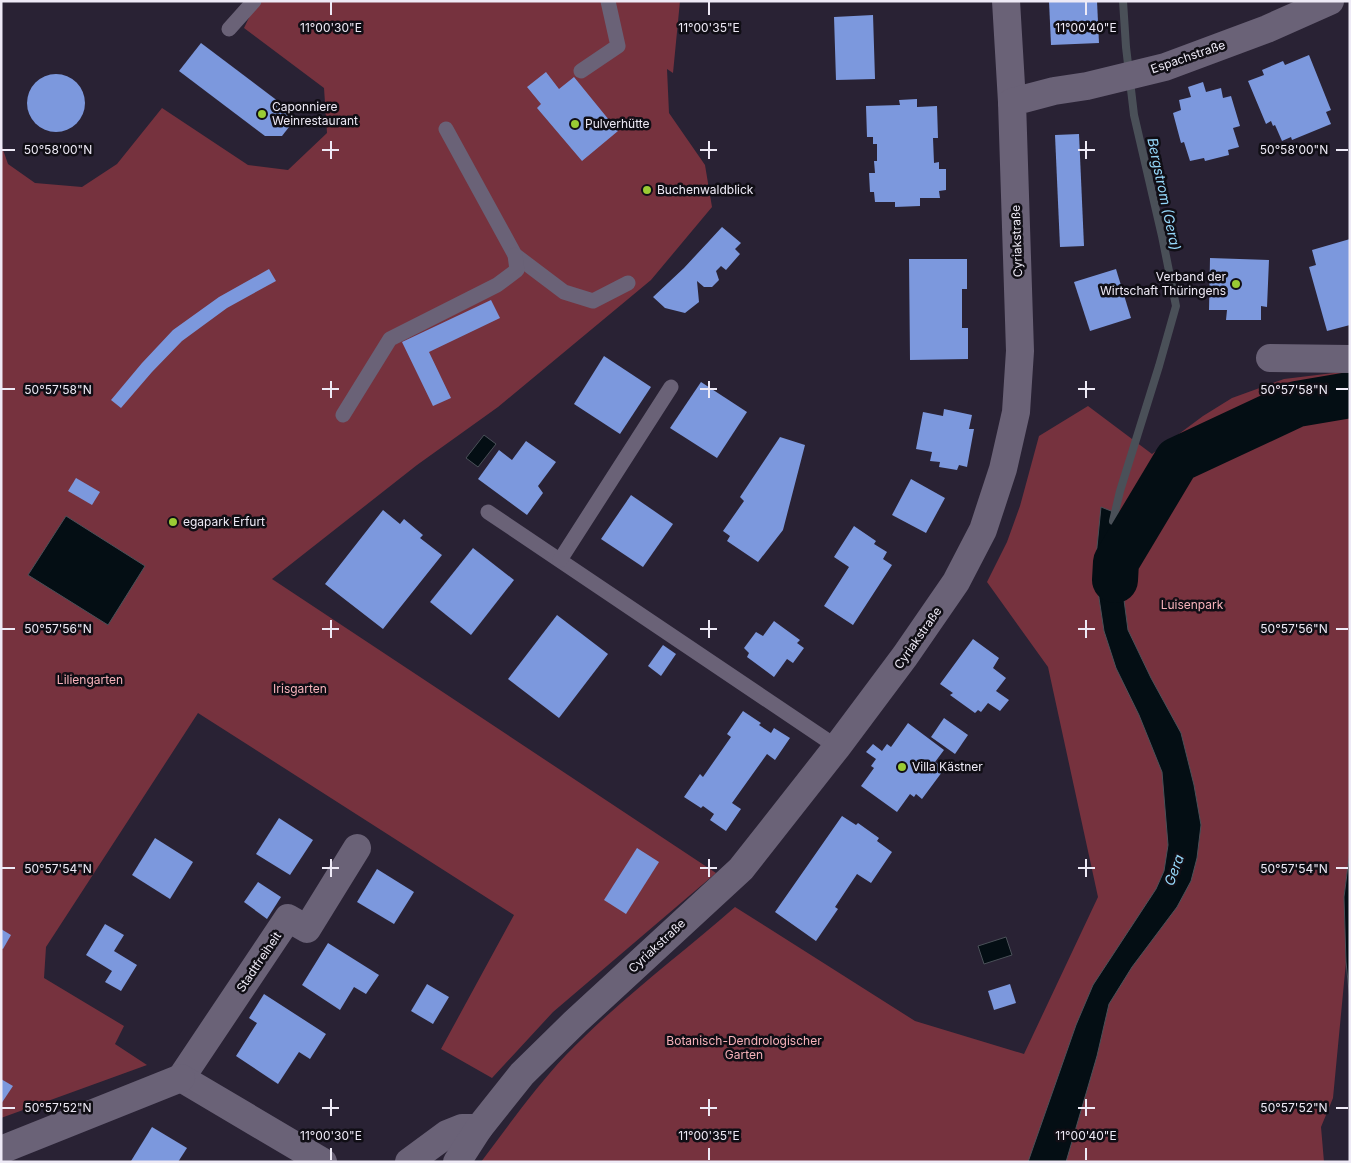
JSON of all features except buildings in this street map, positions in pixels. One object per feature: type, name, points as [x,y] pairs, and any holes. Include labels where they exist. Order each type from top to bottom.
[{"type":"street","name":"Cyriakstraße","points":[[457,1162],[479,1128],[529,1068],[575,1022],[741,869],[838,747],[905,656],[956,582],[983,530],[1004,469],[1016,412],[1020,352],[1012,102],[1006,1]]},
{"type":"street","name":"Espachstraße","points":[[1012,102],[1165,67],[1267,29],[1330,1]]},
{"type":"street","points":[[1270,358],[1350,358]]},
{"type":"street","name":"Stadtfreiheit","points":[[181,1078],[288,918],[307,929],[358,848]]},
{"type":"street","points":[[1,1150],[181,1078],[322,1162]]},
{"type":"street","points":[[409,1162],[447,1134],[462,1128],[479,1128]]},
{"type":"lane","points":[[229,29],[254,1]]},
{"type":"lane","points":[[581,71],[618,46],[608,1]]},
{"type":"lane","points":[[343,415],[390,339],[497,285],[518,270],[515,255],[446,129]]},
{"type":"lane","points":[[515,255],[564,292],[593,301],[628,283]]},
{"type":"lane","points":[[560,560],[672,387]]},
{"type":"lane","points":[[488,512],[838,747]]},
{"type":"green space","name":"egapark Erfurt","points":[[257,1],[680,1],[673,73],[667,69],[669,113],[705,165],[712,207],[651,280],[498,407],[417,465],[272,579],[716,873],[553,1012],[492,1078],[441,1049],[514,915],[198,713],[46,947],[44,978],[124,1026],[115,1044],[147,1065],[1,1118],[1,144],[8,164],[35,183],[82,187],[117,164],[162,108],[248,165],[288,170],[327,133],[324,88],[244,28]]},
{"type":"green space","name":"Luisenpark","points":[[1350,371],[1350,850],[1344,897],[1346,962],[1333,1098],[1321,1127],[1324,1162],[481,1162],[533,1094],[566,1055],[628,997],[735,907],[915,1021],[1024,1054],[1098,897],[1048,667],[987,582],[1007,542],[1020,506],[1039,436],[1088,406],[1152,454],[1203,416],[1232,398],[1284,379]]},
{"type":"water","points":[[484,435],[496,444],[478,467],[466,458]]},
{"type":"water","name":"Gera","points":[[1101,507],[1141,523],[1125,568],[1124,600],[1128,630],[1151,678],[1181,733],[1194,785],[1201,825],[1197,858],[1191,881],[1177,907],[1132,967],[1109,1004],[1097,1056],[1066,1162],[1028,1162],[1076,1025],[1093,985],[1156,889],[1164,871],[1168,845],[1162,772],[1139,715],[1116,668],[1104,631],[1099,598],[1097,547]]},
{"type":"water","points":[[66,516],[145,566],[108,625],[28,575]]},
{"type":"water","points":[[1350,850],[1350,1001],[1346,962],[1344,897]]},
{"type":"water","points":[[1006,937],[1012,955],[984,964],[978,946]]},
{"type":"waterway","name":"Bergstrom (Gera)","points":[[1113,521],[1120,491],[1176,306],[1134,115],[1123,1]]},
{"type":"waterway","points":[[1115,580],[1116,562],[1177,460],[1297,404],[1350,395]]},
{"type":"place","name":"Caponniere Weinrestaurant","points":[[262,114]]},
{"type":"place","name":"Pulverhütte","points":[[575,124]]},
{"type":"place","name":"Buchenwaldblick","points":[[647,190]]},
{"type":"place","name":"Verband der Wirtschaft Thüringens","points":[[1236,284]]},
{"type":"place","name":"egapark Erfurt","points":[[173,522]]},
{"type":"place","name":"Villa Kästner","points":[[902,767]]},
{"type":"park label","name":"Liliengarten","points":[[90,680]]},
{"type":"park label","name":"Irisgarten","points":[[300,689]]},
{"type":"park label","name":"Botanisch-Dendrologischer Garten","points":[[744,1048]]}]
